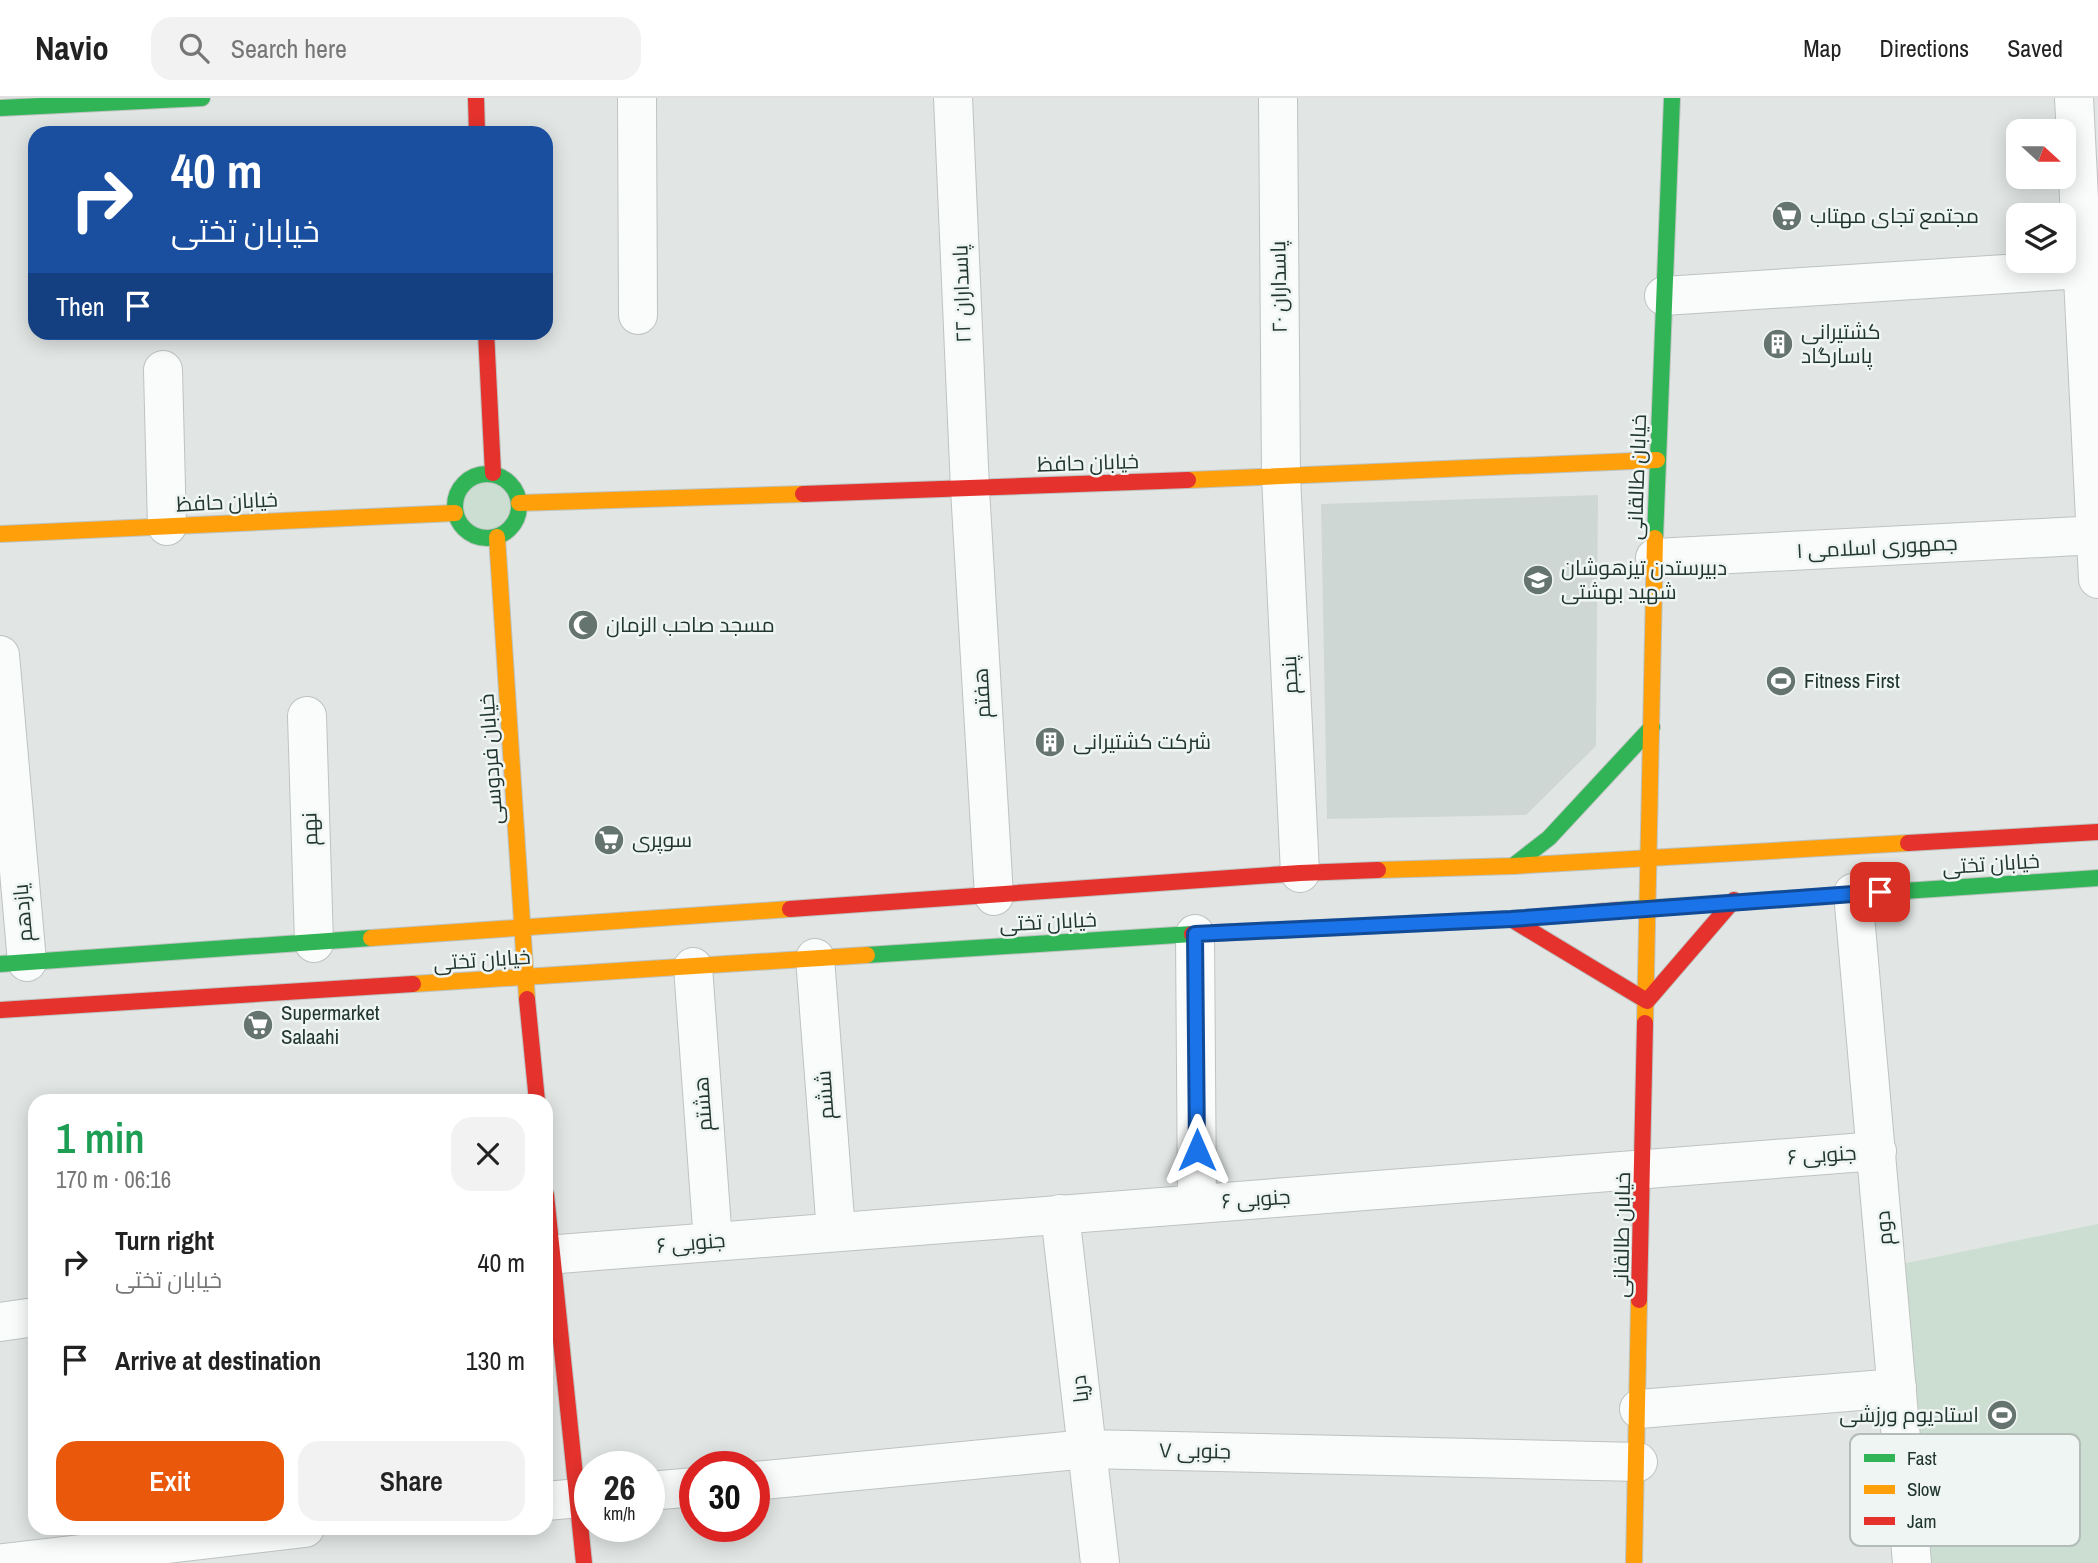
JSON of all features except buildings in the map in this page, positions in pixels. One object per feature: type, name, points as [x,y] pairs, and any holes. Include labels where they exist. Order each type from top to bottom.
[{"type":"main road","points":[[0,108],[202,98]]},
{"type":"main road","points":[[476,98],[477,126]]},
{"type":"main road","name":"خیابان طالقانی","points":[[1634,1563],[1657,460],[1672,98]]},
{"type":"main road","points":[[486,340],[493,473]]},
{"type":"main road","name":"خیابان حافظ","points":[[519,503],[970,489],[1657,460]]},
{"type":"main road","points":[[493,473],[511,484],[519,503],[515,522],[497,537],[486,538],[466,531],[455,513],[457,492],[463,483],[472,477],[493,473]]},
{"type":"main road","name":"خیابان حافظ","points":[[0,534],[455,513]]},
{"type":"main road","name":"خیابان فردوسی","points":[[497,537],[525,978],[536,1094]]},
{"type":"main road","points":[[1513,866],[1549,838],[1652,727]]},
{"type":"main road","name":"خیابان تختی","points":[[14,963],[1300,873],[1513,866],[2098,832]]},
{"type":"main road","name":"خیابان تختی","points":[[0,1010],[1195,934],[1511,919],[1734,900],[2098,878]]},
{"type":"main road","points":[[1511,919],[1647,1001],[1734,900]]},
{"type":"main road","points":[[553,1301],[570,1499],[584,1563]]},
{"type":"street","points":[[637,98],[638,315]]},
{"type":"street","name":"پاسداران ۲۲","points":[[953,98],[970,489]]},
{"type":"street","name":"پاسداران ۲۰","points":[[1278,98],[1281,476]]},
{"type":"street","points":[[2074,98],[2090,268],[2098,579]]},
{"type":"street","points":[[1664,296],[2090,268]]},
{"type":"street","points":[[163,370],[167,526]]},
{"type":"street","name":"پنجم","points":[[1281,476],[1300,873]]},
{"type":"street","name":"هفتم","points":[[970,489],[994,896]]},
{"type":"street","name":"جمهوری اسلامی ۱","points":[[1655,558],[2097,535]]},
{"type":"street","name":"یازدهم","points":[[0,655],[14,963]]},
{"type":"street","name":"نهم","points":[[307,716],[314,943]]},
{"type":"street","name":"دوم","points":[[1853,893],[1901,1434]]},
{"type":"street","points":[[1195,934],[1198,1204]]},
{"type":"street","name":"ششم","points":[[815,958],[836,1232]]},
{"type":"street","name":"هشتم","points":[[693,967],[713,1241]]},
{"type":"street","name":"۶ جنوبی","points":[[553,1255],[1877,1151]]},
{"type":"street","name":"دریا","points":[[1060,1214],[1100,1563]]},
{"type":"street","points":[[0,1322],[28,1318]]},
{"type":"street","points":[[1639,1409],[1897,1388]]},
{"type":"street","name":"۷ جنوبی","points":[[770,1479],[1087,1448],[1637,1462]]},
{"type":"street","points":[[3,1563],[245,1535]]},
{"type":"shaded area","points":[[1598,495],[1596,746],[1526,815],[1327,819],[1321,504]]},
{"type":"green space","points":[[487,473],[505,479],[513,487],[519,505],[513,523],[505,531],[487,537],[469,531],[461,523],[455,505],[461,487],[469,479]]},
{"type":"green space","name":"استادیوم ورزشی","points":[[2098,1224],[2098,1563],[1923,1563],[1921,1546],[2080,1546],[2080,1434],[1907,1434],[1887,1267]]},
{"type":"traffic: fast","points":[[0,108],[202,98]]},
{"type":"traffic: fast","points":[[1655,538],[1672,98]]},
{"type":"traffic: fast","points":[[481,474],[493,474],[510,483],[517,494],[519,506],[517,518],[510,529],[493,538],[481,538],[469,533],[460,524],[455,512],[455,500],[460,488],[469,479],[481,474]]},
{"type":"traffic: fast","points":[[1513,866],[1549,838],[1652,727]]},
{"type":"traffic: fast","points":[[1620,910],[2098,878]]},
{"type":"traffic: fast","points":[[867,955],[1192,934]]},
{"type":"traffic: fast","points":[[0,964],[371,938]]},
{"type":"traffic: slow","points":[[1188,480],[1657,460]]},
{"type":"traffic: slow","points":[[519,503],[803,494]]},
{"type":"traffic: slow","points":[[0,534],[455,513]]},
{"type":"traffic: slow","points":[[497,537],[527,999]]},
{"type":"traffic: slow","points":[[1645,1023],[1655,538]]},
{"type":"traffic: slow","points":[[1378,870],[1513,866],[1908,843]]},
{"type":"traffic: slow","points":[[371,938],[790,909]]},
{"type":"traffic: slow","points":[[413,984],[867,955]]},
{"type":"traffic: slow","points":[[1634,1563],[1639,1300]]},
{"type":"traffic: jam","points":[[476,98],[477,126]]},
{"type":"traffic: jam","points":[[486,340],[493,473]]},
{"type":"traffic: jam","points":[[803,494],[1188,480]]},
{"type":"traffic: jam","points":[[1908,843],[2098,832]]},
{"type":"traffic: jam","points":[[790,909],[1300,873],[1378,870]]},
{"type":"traffic: jam","points":[[1511,919],[1647,1001],[1734,900]]},
{"type":"traffic: jam","points":[[1192,934],[1511,919],[1620,910]]},
{"type":"traffic: jam","points":[[0,1010],[413,984]]},
{"type":"traffic: jam","points":[[527,999],[536,1094]]},
{"type":"traffic: jam","points":[[1639,1300],[1645,1023]]},
{"type":"traffic: jam","points":[[553,1263],[584,1563]]},
{"type":"place","name":"مجتمع تجای مهتاب","points":[[1787,216]]},
{"type":"place","name":"کشتیرانی پاسارگاد","points":[[1778,344]]},
{"type":"place","name":"دبیرستدن تیزهوشان شهید بهشتی","points":[[1538,580]]},
{"type":"place","name":"مسجد صاحب الزمان","points":[[583,625]]},
{"type":"place","name":"Fitness First","points":[[1781,681]]},
{"type":"place","name":"شرکت کشتیرانی","points":[[1050,742]]},
{"type":"place","name":"سوپری","points":[[609,840]]},
{"type":"place","name":"Supermarket Salaahi","points":[[258,1025]]},
{"type":"place","name":"استادیوم ورزشی","points":[[2002,1415]]},
{"type":"route","points":[[1197,1150],[1195,934],[1511,919],[1734,900],[1880,892]]}]
